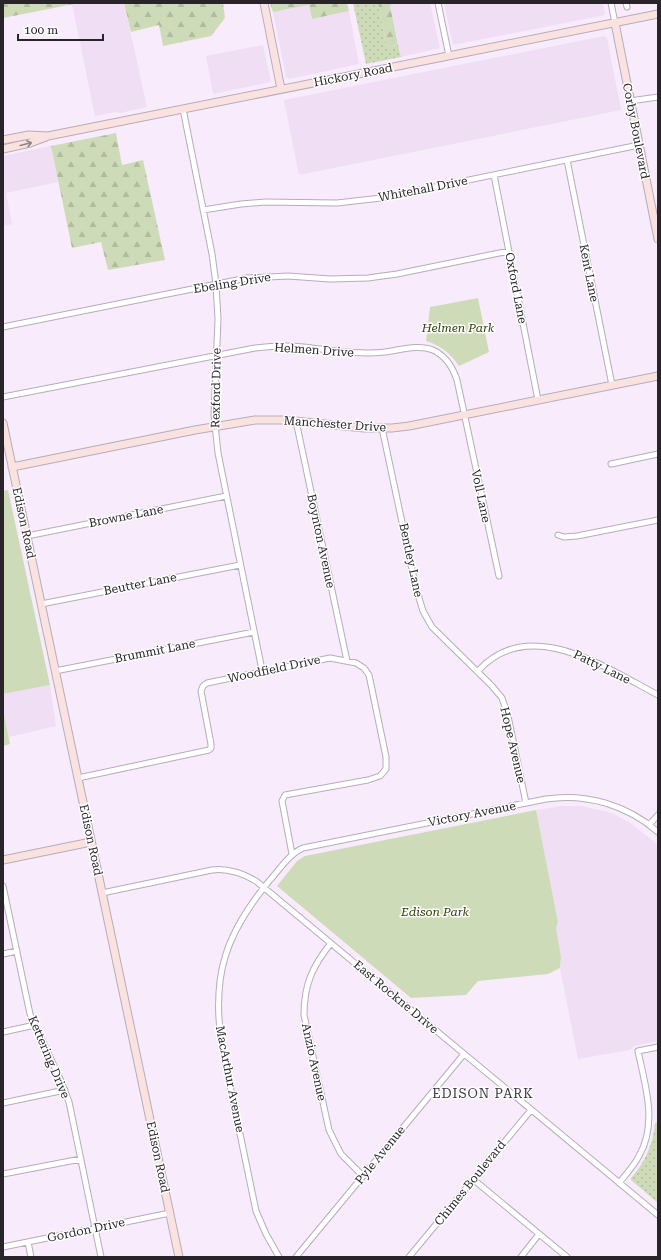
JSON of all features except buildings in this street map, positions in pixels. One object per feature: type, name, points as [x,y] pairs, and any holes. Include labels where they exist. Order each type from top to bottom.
[{"type":"street","points":[[263,3],[281,89]]},
{"type":"street","points":[[438,3],[449,56]]},
{"type":"street","points":[[611,3],[615,23]]},
{"type":"street","name":"Hickory Road","points":[[3,149],[30,143],[48,136],[658,14]]},
{"type":"street","name":"Corby Boulevard","points":[[615,23],[658,239]]},
{"type":"street","points":[[630,100],[658,97]]},
{"type":"street","name":"Rexford Drive","points":[[183,109],[212,254],[216,284],[218,305],[215,426],[220,468],[261,665]]},
{"type":"street","name":"Hickory Road","points":[[3,140],[28,135],[48,136]]},
{"type":"street","name":"Whitehall Drive","points":[[203,210],[265,202],[323,204],[353,202],[639,145]]},
{"type":"street","name":"Kent Lane","points":[[567,160],[612,385]]},
{"type":"street","name":"Oxford Lane","points":[[494,175],[538,400]]},
{"type":"street","name":"Ebeling Drive","points":[[3,327],[216,284],[262,277],[288,276],[330,279],[375,278],[509,251]]},
{"type":"street","name":"Helmen Drive","points":[[3,397],[255,348],[280,346],[303,347],[360,353],[416,348],[434,351],[444,357],[452,368],[457,380],[464,415]]},
{"type":"street","name":"Manchester Drive","points":[[12,467],[215,426],[255,420],[296,421],[350,427],[382,428],[409,426],[658,376]]},
{"type":"street","name":"Voll Lane","points":[[464,415],[499,576]]},
{"type":"street","name":"Boynton Avenue","points":[[296,421],[347,661]]},
{"type":"street","name":"Edison Road","points":[[3,423],[179,1257]]},
{"type":"street","name":"Bentley Lane","points":[[382,428],[416,588],[423,611],[438,633],[478,671]]},
{"type":"street","points":[[611,464],[658,454]]},
{"type":"street","name":"Browne Lane","points":[[27,536],[226,496]]},
{"type":"street","points":[[558,535],[564,537],[577,536],[658,520]]},
{"type":"street","name":"Beutter Lane","points":[[41,604],[240,565]]},
{"type":"street","name":"Brummit Lane","points":[[55,671],[254,632]]},
{"type":"street","name":"Patty Lane","points":[[478,671],[491,659],[506,651],[530,647],[559,648],[591,659],[658,696]]},
{"type":"street","name":"Woodfield Drive","points":[[78,778],[208,750],[211,748],[201,691],[203,686],[207,683],[330,658],[356,663],[364,668],[369,675],[386,763],[384,773],[368,780],[287,794],[283,796],[282,801],[292,854]]},
{"type":"street","name":"Hope Avenue","points":[[478,671],[498,693],[505,705],[526,803]]},
{"type":"street","name":"Victory Avenue","points":[[292,854],[303,848],[546,799],[567,797],[592,800],[620,808],[650,825],[658,832]]},
{"type":"street","points":[[650,825],[658,815]]},
{"type":"street","points":[[3,860],[91,842]]},
{"type":"street","name":"MacArthur Avenue","points":[[279,1257],[256,1212],[222,1047],[217,1006],[221,971],[228,948],[239,923],[264,888],[292,854]]},
{"type":"street","name":"East Rockne Drive","points":[[102,893],[220,869],[240,873],[256,881],[658,1215]]},
{"type":"street","name":"Kettering Drive","points":[[3,886],[28,1003],[35,1025],[65,1090],[70,1108],[101,1257]]},
{"type":"street","name":"Anzio Avenue","points":[[331,943],[317,961],[308,982],[304,1002],[304,1015],[329,1130],[341,1154],[362,1176]]},
{"type":"street","points":[[3,954],[16,951]]},
{"type":"street","points":[[3,1032],[35,1025]]},
{"type":"street","points":[[619,1183],[640,1156],[648,1133],[650,1121],[649,1104],[638,1051],[658,1047]]},
{"type":"street","name":"Pyle Avenue","points":[[296,1257],[464,1054]]},
{"type":"street","points":[[3,1103],[65,1090]]},
{"type":"street","name":"Chimes Boulevard","points":[[409,1257],[531,1110]]},
{"type":"street","points":[[3,1174],[81,1159]]},
{"type":"street","points":[[474,1180],[567,1257]]},
{"type":"street","name":"Gordon Drive","points":[[3,1247],[170,1213]]},
{"type":"street","points":[[521,1257],[539,1234]]},
{"type":"street","points":[[28,1242],[32,1257]]},
{"type":"shaded area","points":[[124,3],[147,107],[120,113],[115,112],[95,116],[72,4]]},
{"type":"shaded area","points":[[430,3],[440,48],[401,57],[390,4]]},
{"type":"shaded area","points":[[444,3],[603,3],[605,15],[453,45]]},
{"type":"shaded area","points":[[309,5],[312,19],[349,11],[359,64],[289,79],[286,77],[273,12]]},
{"type":"shaded area","points":[[604,36],[607,38],[621,110],[299,175],[284,100]]},
{"type":"shaded area","points":[[263,45],[271,82],[213,94],[206,56]]},
{"type":"shaded area","points":[[51,146],[58,182],[6,193],[12,224],[3,226],[3,156]]},
{"type":"shaded area","points":[[50,685],[56,726],[9,737],[3,709],[3,694]]},
{"type":"shaded area","points":[[562,806],[582,806],[612,813],[632,824],[658,845],[658,1041],[634,1046],[630,1050],[578,1059],[560,968],[561,957],[556,928],[558,922],[536,810]]},
{"type":"green space","points":[[3,3],[79,3],[3,18]]},
{"type":"green space","points":[[124,3],[223,3],[225,18],[211,36],[163,46],[159,25],[131,32]]},
{"type":"green space","points":[[270,3],[347,3],[349,11],[312,19],[309,5],[273,12]]},
{"type":"green space","points":[[353,3],[378,3],[387,47],[398,45],[401,57],[366,64]]},
{"type":"green space","points":[[378,3],[397,3],[390,5],[398,45],[387,47]]},
{"type":"green space","points":[[116,133],[122,165],[143,160],[165,260],[108,270],[101,242],[72,248],[51,146]]},
{"type":"green space","name":"Helmen Park","points":[[478,298],[489,352],[459,366],[445,350],[426,341],[430,307]]},
{"type":"green space","points":[[8,490],[50,685],[3,694],[3,491]]},
{"type":"green space","points":[[3,709],[10,744],[3,746]]},
{"type":"green space","name":"Edison Park","points":[[536,810],[558,922],[556,928],[561,957],[560,968],[548,974],[478,981],[466,995],[411,998],[277,886],[297,861],[305,856]]},
{"type":"green space","points":[[658,1122],[658,1203],[631,1180],[631,1178],[648,1153],[655,1123]]},
{"type":"district","name":"EDISON PARK","points":[[483,1093]]}]
